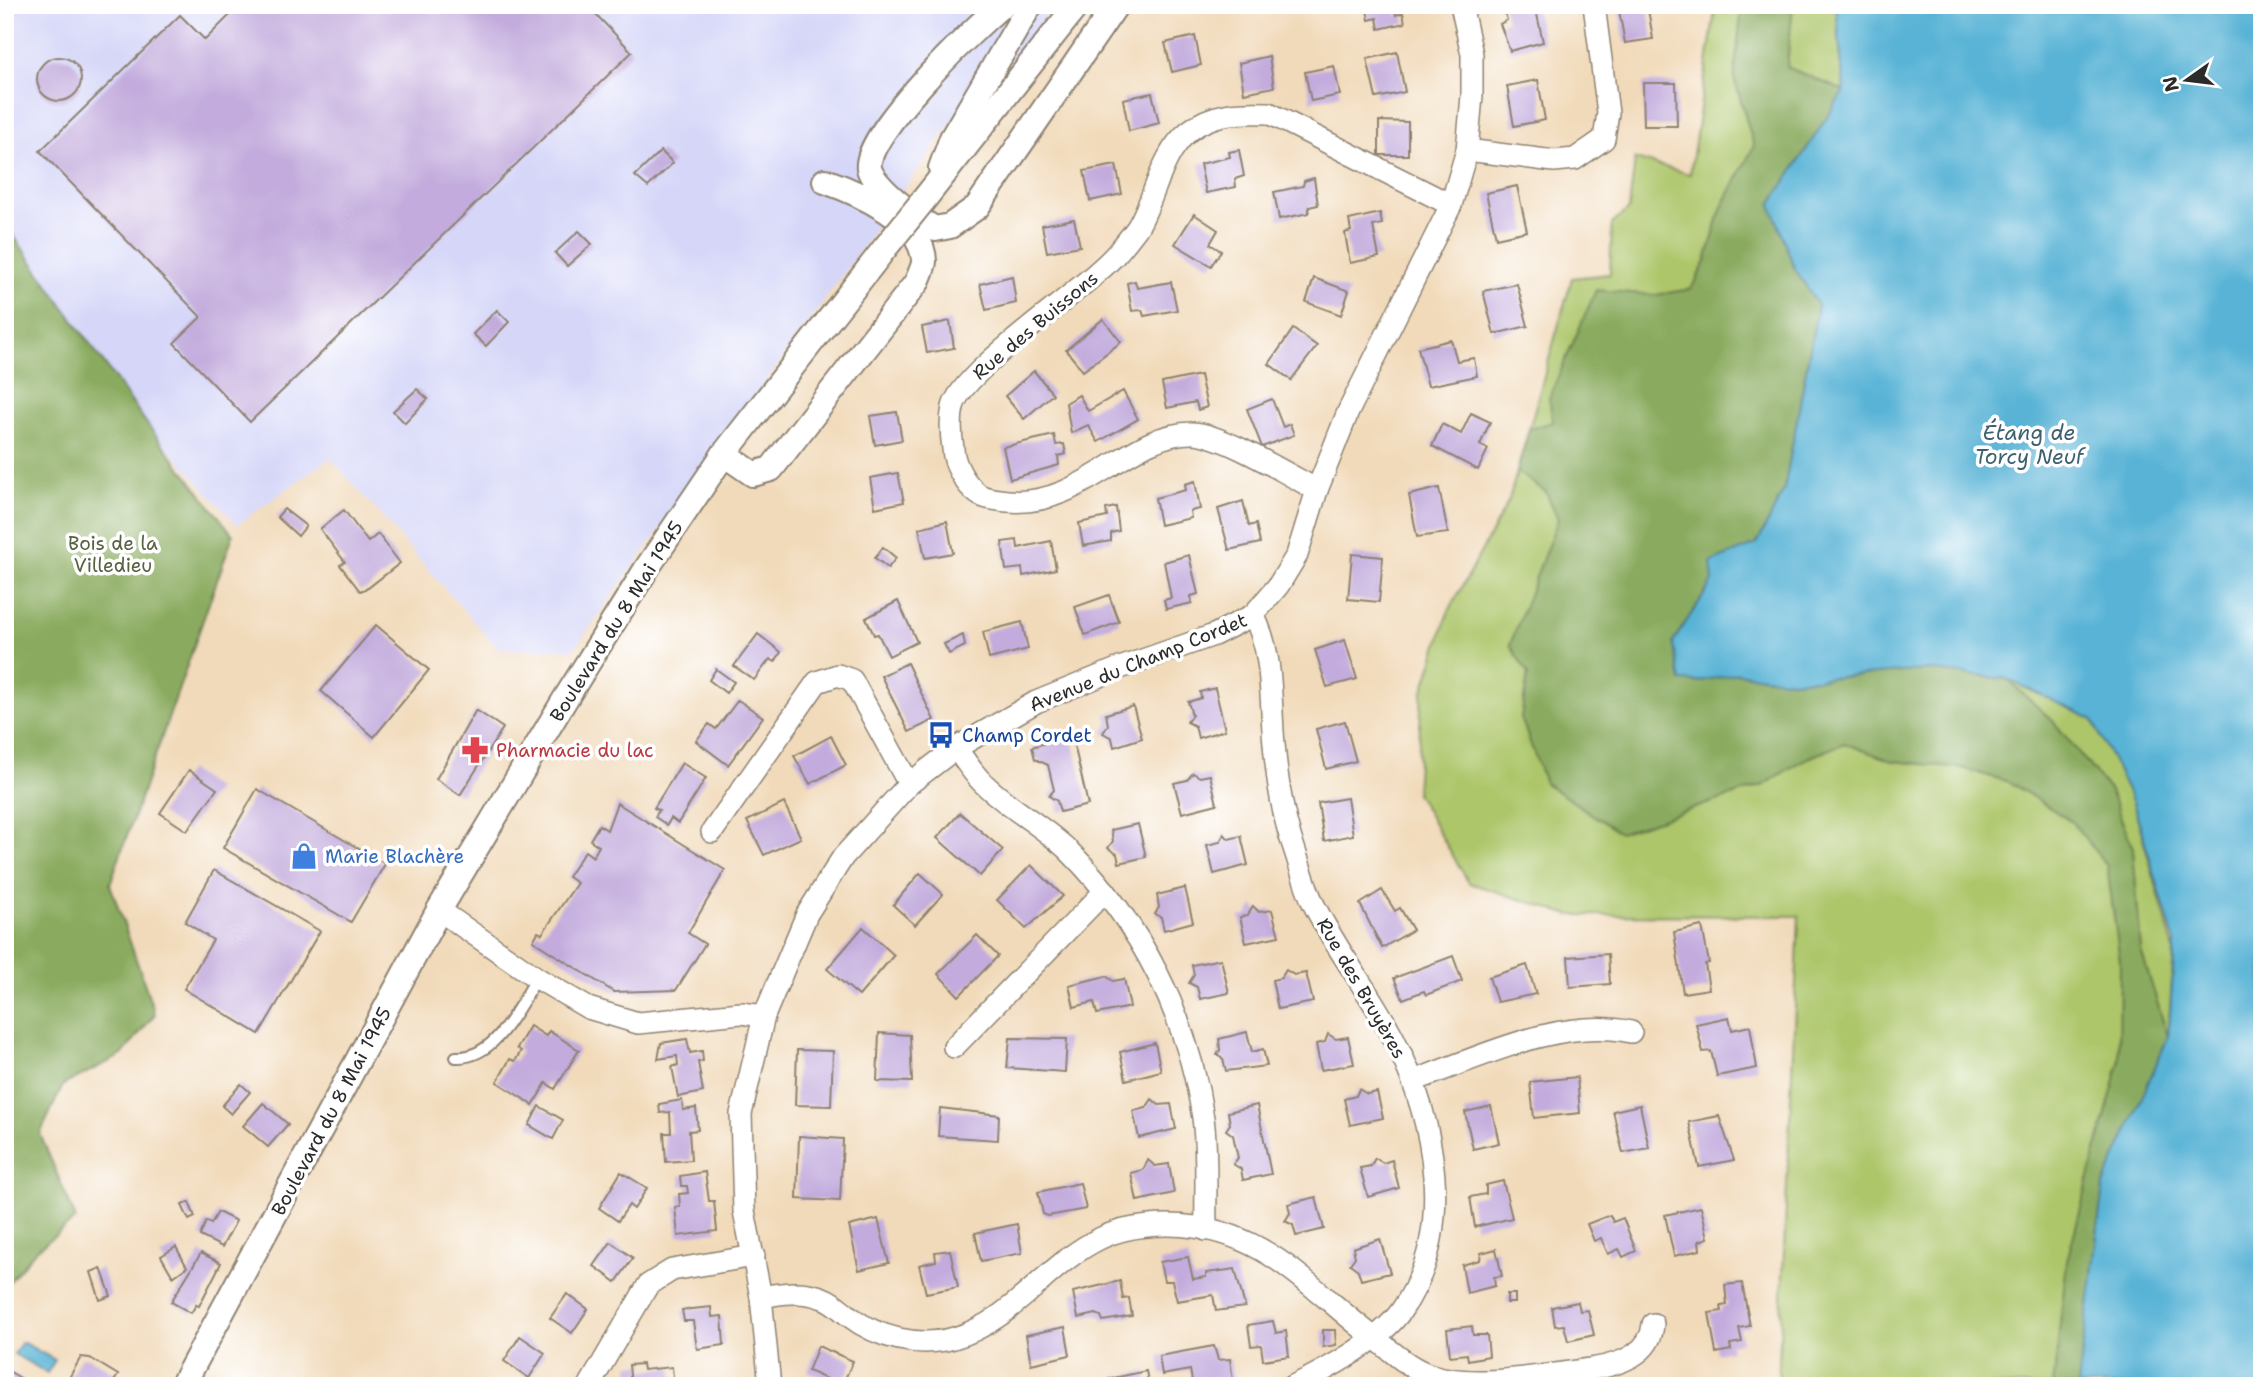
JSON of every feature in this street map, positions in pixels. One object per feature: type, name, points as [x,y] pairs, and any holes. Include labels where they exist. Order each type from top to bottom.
[{"type":"street","points":[[1002,5],[948,55],[903,107],[870,156],[869,167],[879,186],[934,229],[950,226],[976,207],[1116,5]]},
{"type":"street","points":[[922,202],[942,168],[952,138],[1030,5]]},
{"type":"street","points":[[922,202],[1077,5]]},
{"type":"street","name":"Avenue du Champ Cordet","points":[[770,1386],[761,1297],[744,1212],[741,1114],[764,1016],[807,914],[844,857],[909,784],[956,748],[1037,702],[1117,669],[1214,635],[1253,615],[1278,586],[1297,555],[1317,490],[1348,412],[1451,205],[1468,150],[1472,54],[1468,24],[1461,5]]},
{"type":"street","points":[[1468,150],[1554,161],[1575,159],[1604,139],[1608,113],[1594,5]]},
{"type":"street","name":"Rue des Buissons","points":[[1317,490],[1217,440],[1194,433],[1164,437],[1050,498],[1021,502],[999,500],[979,495],[962,476],[953,454],[953,405],[968,380],[1098,274],[1137,227],[1172,148],[1190,130],[1208,119],[1238,112],[1269,113],[1451,205]]},
{"type":"street","points":[[724,454],[753,474],[771,470],[917,282],[924,261],[915,238],[889,211],[857,192],[825,181]]},
{"type":"street","name":"Boulevard du 8 Mai 1945","points":[[182,1386],[439,909],[640,579],[724,454],[922,202]]},
{"type":"street","name":"Rue des Bruyères","points":[[1253,615],[1261,628],[1267,662],[1279,787],[1292,845],[1313,903],[1394,1038],[1413,1081],[1427,1128],[1434,1176],[1432,1235],[1419,1277],[1400,1312],[1374,1337],[1293,1386]]},
{"type":"street","points":[[712,832],[817,682],[838,675],[852,680],[909,784]]},
{"type":"street","points":[[956,748],[982,782],[1051,836],[1105,891],[1150,957],[1183,1035],[1203,1120],[1206,1230]]},
{"type":"street","points":[[954,1047],[1105,891]]},
{"type":"street","points":[[439,909],[537,978],[587,1008],[638,1023],[741,1013],[764,1016]]},
{"type":"street","points":[[1413,1081],[1566,1030],[1610,1027],[1631,1032]]},
{"type":"street","points":[[761,1297],[792,1292],[822,1297],[884,1336],[933,1343],[986,1326],[1070,1258],[1102,1237],[1147,1227],[1206,1230],[1229,1235],[1280,1258],[1374,1337],[1424,1372],[1464,1379],[1507,1378],[1614,1366],[1646,1346],[1652,1338],[1653,1324]]},
{"type":"street","points":[[589,1386],[648,1285],[672,1270],[754,1256]]},
{"type":"lane","points":[[456,1057],[467,1057],[488,1048],[537,978]]},
{"type":"shaded area","points":[[15,5],[1053,5],[1023,50],[962,108],[574,649],[498,649],[330,458],[237,525],[150,428],[5,224],[5,23]]},
{"type":"green space","points":[[1716,5],[1836,5],[1844,91],[1771,204],[1757,544],[1712,562],[1713,581],[1673,642],[1738,673],[1791,681],[1925,670],[2007,679],[2092,719],[2133,802],[2174,950],[2168,1037],[2103,1187],[2078,1386],[1778,1386],[1799,916],[1570,915],[1469,883],[1416,793],[1422,694],[1448,613],[1509,500],[1572,278],[1610,274],[1612,224],[1629,209],[1635,159],[1690,174]]},
{"type":"green space","points":[[1742,5],[1793,5],[1787,67],[1844,91],[1771,204],[1794,267],[1818,305],[1784,490],[1757,544],[1712,562],[1713,581],[1673,642],[1681,680],[1696,682],[1738,673],[1791,681],[1925,670],[2007,679],[2053,721],[2110,791],[2133,848],[2141,950],[2168,1037],[2103,1187],[2078,1386],[2053,1386],[2067,1261],[2119,1064],[2120,961],[2107,866],[2072,822],[2009,782],[1962,768],[1892,761],[1844,743],[1801,761],[1764,785],[1620,833],[1545,783],[1521,718],[1528,674],[1510,645],[1558,519],[1546,492],[1517,472],[1529,429],[1553,422],[1549,398],[1596,290],[1655,295],[1691,289],[1706,261],[1721,209],[1754,146],[1734,78]]},
{"type":"green space","name":"Bois de la Villedieu","points":[[5,224],[150,428],[233,535],[110,884],[155,1014],[122,1055],[63,1085],[40,1134],[76,1219],[35,1251],[5,1287]]},
{"type":"water","name":"Étang de Torcy Neuf","points":[[1836,5],[2262,5],[2262,1386],[2078,1386],[2103,1187],[2168,1037],[2175,943],[2133,802],[2092,719],[2007,679],[1925,670],[1791,681],[1738,673],[1696,682],[1681,681],[1673,642],[1713,581],[1711,562],[1757,544],[1784,490],[1818,305],[1794,267],[1771,204],[1844,91]]},
{"type":"water","points":[[22,1342],[55,1360],[47,1373],[14,1354]]},
{"type":"building","points":[[240,5],[587,5],[632,52],[250,422],[174,343],[201,317],[40,151],[180,15],[205,40]]},
{"type":"building","points":[[1366,5],[1394,5],[1396,15],[1403,13],[1405,23],[1379,29],[1377,18],[1369,20]]},
{"type":"building","points":[[1503,5],[1535,5],[1543,42],[1510,51],[1500,24],[1507,20]]},
{"type":"building","points":[[1618,5],[1643,5],[1644,9],[1648,9],[1653,39],[1625,43]]},
{"type":"building","points":[[1195,36],[1201,65],[1172,72],[1165,43]]},
{"type":"building","points":[[1397,52],[1405,92],[1376,98],[1367,59]]},
{"type":"building","points":[[1269,56],[1274,87],[1244,93],[1239,63]]},
{"type":"building","points":[[59,57],[68,58],[75,63],[80,70],[80,88],[75,95],[68,100],[59,101],[50,100],[43,95],[38,88],[37,79],[38,70],[43,63],[50,58]]},
{"type":"building","points":[[1334,66],[1340,95],[1311,101],[1305,72]]},
{"type":"building","points":[[1538,80],[1545,120],[1514,126],[1507,86]]},
{"type":"building","points":[[1643,83],[1676,83],[1677,126],[1644,126]]},
{"type":"building","points":[[1152,93],[1159,123],[1129,131],[1123,99]]},
{"type":"building","points":[[1379,121],[1408,122],[1408,155],[1379,155]]},
{"type":"building","points":[[1239,150],[1244,176],[1235,179],[1236,187],[1206,193],[1200,164],[1230,157],[1229,152]]},
{"type":"building","points":[[661,151],[673,163],[648,187],[635,176]]},
{"type":"building","points":[[1116,165],[1122,194],[1090,201],[1084,171]]},
{"type":"building","points":[[1314,178],[1318,205],[1309,207],[1309,213],[1279,219],[1274,192],[1303,186],[1304,181]]},
{"type":"building","points":[[1517,186],[1527,231],[1496,238],[1486,193]]},
{"type":"building","points":[[1380,213],[1382,224],[1373,226],[1379,257],[1350,263],[1345,233],[1351,231],[1349,220]]},
{"type":"building","points":[[1194,214],[1218,230],[1210,244],[1221,251],[1211,266],[1175,244]]},
{"type":"building","points":[[1074,219],[1080,246],[1047,252],[1042,225]]},
{"type":"building","points":[[579,231],[592,244],[567,266],[555,253]]},
{"type":"building","points":[[1012,276],[1016,303],[986,310],[980,284]]},
{"type":"building","points":[[1314,278],[1349,291],[1341,315],[1306,302]]},
{"type":"building","points":[[1135,281],[1137,288],[1171,282],[1177,310],[1144,316],[1142,310],[1132,311],[1127,283]]},
{"type":"building","points":[[1517,284],[1528,326],[1494,334],[1483,291]]},
{"type":"building","points":[[497,310],[509,322],[486,346],[473,334]]},
{"type":"building","points":[[1103,319],[1121,342],[1083,371],[1066,350]]},
{"type":"building","points":[[950,321],[954,348],[927,353],[922,327]]},
{"type":"building","points":[[1293,329],[1317,346],[1291,380],[1269,364]]},
{"type":"building","points":[[1451,340],[1457,361],[1474,358],[1477,376],[1428,386],[1418,348]]},
{"type":"building","points":[[1034,371],[1053,394],[1024,419],[1005,396]]},
{"type":"building","points":[[1200,375],[1207,407],[1198,410],[1196,402],[1167,408],[1162,383]]},
{"type":"building","points":[[417,389],[428,399],[405,423],[393,411]]},
{"type":"building","points":[[1123,391],[1138,419],[1098,442],[1088,425],[1071,433],[1066,403],[1079,395],[1088,411]]},
{"type":"building","points":[[1272,399],[1283,427],[1290,424],[1294,435],[1262,447],[1247,409]]},
{"type":"building","points":[[897,412],[902,440],[875,445],[870,416]]},
{"type":"building","points":[[1471,413],[1490,422],[1480,445],[1488,449],[1478,470],[1432,446],[1442,424],[1461,434]]},
{"type":"building","points":[[1054,435],[1056,445],[1064,444],[1066,454],[1058,456],[1059,465],[1010,479],[1003,447]]},
{"type":"building","points":[[898,473],[904,502],[875,508],[870,478]]},
{"type":"building","points":[[1195,481],[1200,509],[1190,511],[1191,518],[1160,525],[1155,498],[1186,490],[1185,484]]},
{"type":"building","points":[[1439,488],[1448,533],[1417,537],[1409,495]]},
{"type":"building","points":[[1243,501],[1249,526],[1256,524],[1260,543],[1229,550],[1218,509]]},
{"type":"building","points":[[1116,507],[1119,531],[1111,533],[1111,541],[1083,546],[1079,523],[1107,517],[1106,509]]},
{"type":"building","points":[[284,509],[306,526],[298,536],[277,517]]},
{"type":"building","points":[[344,510],[368,542],[378,534],[400,563],[368,588],[360,591],[340,565],[345,562],[320,529]]},
{"type":"building","points":[[947,521],[953,553],[925,558],[919,528]]},
{"type":"building","points":[[1017,540],[1018,548],[1051,541],[1056,569],[1023,576],[1022,568],[1006,570],[1002,542]]},
{"type":"building","points":[[883,547],[896,558],[888,568],[875,558]]},
{"type":"building","points":[[1352,554],[1383,557],[1379,602],[1348,599]]},
{"type":"building","points":[[1189,555],[1198,594],[1191,596],[1192,603],[1166,609],[1164,600],[1171,598],[1164,562]]},
{"type":"building","points":[[1109,595],[1119,622],[1085,635],[1075,607]]},
{"type":"building","points":[[898,601],[917,642],[889,656],[866,618]]},
{"type":"building","points":[[1022,622],[1028,649],[989,659],[983,632]]},
{"type":"building","points":[[376,625],[429,670],[374,737],[321,691]]},
{"type":"building","points":[[758,634],[781,652],[775,662],[770,659],[754,680],[734,666]]},
{"type":"building","points":[[963,635],[965,646],[949,654],[944,644]]},
{"type":"building","points":[[1345,640],[1357,679],[1327,687],[1315,650]]},
{"type":"building","points":[[907,663],[934,720],[909,732],[881,676]]},
{"type":"building","points":[[716,669],[734,682],[726,693],[709,680]]},
{"type":"building","points":[[1215,688],[1225,730],[1198,738],[1195,726],[1187,722],[1192,715],[1188,702],[1201,698],[1200,692]]},
{"type":"building","points":[[738,700],[763,717],[728,765],[696,741],[709,724],[716,729]]},
{"type":"building","points":[[1133,706],[1142,738],[1114,747],[1112,738],[1103,733],[1108,725],[1106,714]]},
{"type":"building","points":[[476,710],[503,728],[460,795],[436,779]]},
{"type":"building","points":[[1345,721],[1356,761],[1326,769],[1316,729]]},
{"type":"building","points":[[1072,735],[1088,805],[1060,812],[1057,801],[1049,796],[1054,790],[1048,765],[1035,759],[1032,747]]},
{"type":"building","points":[[831,736],[846,765],[810,784],[794,756]]},
{"type":"building","points":[[682,763],[706,778],[678,823],[671,818],[667,825],[655,817],[659,810],[654,808]]},
{"type":"building","points":[[189,770],[217,789],[187,831],[160,813]]},
{"type":"building","points":[[1193,773],[1200,777],[1210,775],[1217,804],[1182,813],[1174,783],[1187,780]]},
{"type":"building","name":"Marie Blachère","points":[[257,789],[385,864],[351,922],[223,848]]},
{"type":"building","points":[[1347,798],[1353,835],[1324,841],[1318,803]]},
{"type":"building","points":[[617,803],[725,870],[688,933],[705,944],[676,990],[614,992],[533,941],[538,932],[542,934],[577,883],[568,877],[585,851],[593,857],[599,846],[590,840],[599,825],[607,830]]},
{"type":"building","points":[[784,803],[801,838],[764,855],[747,821]]},
{"type":"building","points":[[960,813],[1003,850],[980,876],[937,838]]},
{"type":"building","points":[[1138,824],[1146,857],[1119,863],[1117,854],[1108,848],[1113,841],[1111,830]]},
{"type":"building","points":[[1224,834],[1229,839],[1241,836],[1248,865],[1214,874],[1207,845],[1220,842]]},
{"type":"building","points":[[1031,865],[1063,896],[1026,929],[997,900]]},
{"type":"building","points":[[214,870],[320,931],[259,1034],[184,989],[213,940],[185,922]]},
{"type":"building","points":[[920,873],[943,894],[915,925],[893,905]]},
{"type":"building","points":[[1185,888],[1193,922],[1164,930],[1161,917],[1155,914],[1159,907],[1157,895]]},
{"type":"building","points":[[1382,890],[1395,911],[1400,908],[1413,930],[1382,948],[1360,904]]},
{"type":"building","points":[[1253,906],[1259,912],[1272,910],[1279,936],[1246,943],[1240,917],[1248,915]]},
{"type":"building","points":[[1702,926],[1709,963],[1705,964],[1709,989],[1683,993],[1674,932]]},
{"type":"building","points":[[863,927],[894,955],[859,996],[827,969]]},
{"type":"building","points":[[977,935],[998,956],[959,996],[938,974]]},
{"type":"building","points":[[1608,954],[1610,984],[1570,987],[1568,957]]},
{"type":"building","points":[[1453,956],[1462,981],[1426,995],[1424,991],[1403,999],[1394,978]]},
{"type":"building","points":[[1221,959],[1229,993],[1200,999],[1197,987],[1189,983],[1194,975],[1192,965]]},
{"type":"building","points":[[1527,965],[1536,994],[1497,1002],[1489,977]]},
{"type":"building","points":[[1286,970],[1294,975],[1306,973],[1313,1002],[1278,1009],[1272,980],[1281,978]]},
{"type":"building","points":[[1106,976],[1113,981],[1124,979],[1130,1007],[1097,1014],[1094,1002],[1074,1007],[1069,985]]},
{"type":"building","points":[[1729,1017],[1732,1030],[1750,1026],[1757,1068],[1717,1076],[1711,1051],[1703,1052],[1696,1024]]},
{"type":"building","points":[[530,1026],[546,1036],[549,1031],[579,1050],[555,1089],[546,1083],[533,1105],[497,1082],[510,1059],[515,1061],[521,1051],[517,1048]]},
{"type":"building","points":[[1247,1032],[1252,1052],[1263,1049],[1267,1066],[1226,1071],[1223,1059],[1217,1055],[1220,1050],[1219,1039]]},
{"type":"building","points":[[879,1033],[910,1035],[912,1082],[877,1081]]},
{"type":"building","points":[[1328,1034],[1336,1039],[1348,1037],[1354,1064],[1321,1070],[1316,1044],[1325,1042]]},
{"type":"building","points":[[1010,1038],[1067,1039],[1065,1072],[1007,1068]]},
{"type":"building","points":[[687,1039],[690,1053],[702,1051],[703,1061],[698,1062],[703,1092],[678,1097],[672,1067],[678,1065],[677,1056],[658,1059],[661,1043]]},
{"type":"building","points":[[1155,1043],[1161,1071],[1126,1080],[1120,1052]]},
{"type":"building","points":[[797,1050],[833,1051],[831,1106],[795,1105]]},
{"type":"building","points":[[1577,1077],[1580,1113],[1534,1118],[1530,1082]]},
{"type":"building","points":[[241,1084],[250,1092],[231,1114],[222,1106]]},
{"type":"building","points":[[1359,1089],[1367,1094],[1377,1092],[1383,1118],[1350,1125],[1344,1099],[1356,1096]]},
{"type":"building","points":[[1152,1099],[1159,1105],[1171,1104],[1176,1129],[1139,1138],[1133,1111],[1146,1108]]},
{"type":"building","points":[[682,1100],[683,1110],[696,1108],[698,1130],[689,1131],[691,1160],[666,1162],[664,1133],[671,1133],[670,1112],[660,1113],[659,1104]]},
{"type":"building","points":[[263,1103],[288,1124],[268,1147],[243,1126]]},
{"type":"building","points":[[1257,1105],[1271,1174],[1243,1180],[1241,1169],[1233,1164],[1238,1158],[1233,1135],[1226,1130],[1230,1124],[1228,1112]]},
{"type":"building","points":[[1640,1105],[1649,1148],[1623,1153],[1613,1111]]},
{"type":"building","points":[[539,1106],[563,1120],[553,1139],[529,1125]]},
{"type":"building","points":[[1491,1106],[1499,1143],[1473,1149],[1465,1112]]},
{"type":"building","points":[[940,1108],[999,1115],[998,1140],[938,1136]]},
{"type":"building","points":[[1719,1116],[1734,1160],[1699,1167],[1689,1122]]},
{"type":"building","points":[[799,1136],[843,1139],[840,1201],[797,1199]]},
{"type":"building","points":[[1375,1158],[1383,1163],[1392,1160],[1399,1188],[1368,1197],[1360,1168],[1371,1166]]},
{"type":"building","points":[[1148,1160],[1155,1166],[1169,1164],[1174,1193],[1137,1201],[1131,1173],[1143,1170]]},
{"type":"building","points":[[621,1172],[647,1188],[634,1209],[629,1205],[618,1221],[599,1208]]},
{"type":"building","points":[[705,1172],[709,1201],[714,1201],[717,1231],[678,1236],[675,1207],[680,1206],[679,1194],[688,1193],[687,1186],[681,1186],[680,1176]]},
{"type":"building","points":[[1503,1181],[1512,1218],[1475,1227],[1470,1197],[1486,1194],[1486,1185]]},
{"type":"building","points":[[1080,1183],[1086,1209],[1048,1216],[1043,1214],[1038,1192]]},
{"type":"building","points":[[1316,1197],[1324,1229],[1296,1236],[1293,1225],[1285,1221],[1290,1213],[1288,1204]]},
{"type":"building","points":[[189,1202],[195,1217],[189,1220],[182,1205]]},
{"type":"building","points":[[1701,1207],[1708,1238],[1699,1241],[1700,1250],[1674,1256],[1665,1215]]},
{"type":"building","points":[[218,1212],[236,1221],[222,1247],[200,1236],[206,1221],[211,1224]]},
{"type":"building","points":[[1610,1215],[1613,1222],[1623,1218],[1636,1251],[1623,1257],[1619,1249],[1608,1254],[1601,1238],[1594,1241],[1587,1224]]},
{"type":"building","points":[[878,1219],[889,1263],[859,1270],[849,1226]]},
{"type":"building","points":[[1017,1224],[1022,1253],[981,1261],[975,1233]]},
{"type":"building","points":[[1380,1239],[1390,1273],[1361,1280],[1358,1270],[1350,1264],[1355,1257],[1353,1248]]},
{"type":"building","points":[[611,1242],[633,1258],[616,1282],[594,1266]]},
{"type":"building","points":[[176,1247],[187,1267],[173,1277],[161,1256]]},
{"type":"building","points":[[1496,1249],[1502,1276],[1494,1277],[1495,1286],[1467,1293],[1462,1265],[1480,1260],[1481,1253]]},
{"type":"building","points":[[950,1250],[958,1287],[926,1293],[919,1265],[936,1261],[935,1252]]},
{"type":"building","points":[[201,1253],[221,1263],[199,1306],[196,1305],[191,1313],[171,1302]]},
{"type":"building","points":[[1188,1257],[1193,1279],[1206,1277],[1206,1273],[1235,1269],[1245,1307],[1216,1311],[1213,1295],[1177,1301],[1172,1281],[1164,1281],[1160,1262]]},
{"type":"building","points":[[101,1268],[111,1296],[100,1300],[91,1272]]},
{"type":"building","points":[[1120,1281],[1123,1299],[1129,1298],[1132,1316],[1103,1321],[1101,1316],[1096,1314],[1078,1318],[1073,1292]]},
{"type":"building","points":[[1742,1283],[1750,1326],[1739,1328],[1742,1342],[1730,1344],[1731,1350],[1716,1353],[1709,1313],[1722,1311],[1721,1306],[1727,1305],[1725,1285]]},
{"type":"building","points":[[567,1294],[588,1309],[572,1333],[550,1318]]},
{"type":"building","points":[[1507,1294],[1515,1294],[1515,1303],[1507,1303]]},
{"type":"building","points":[[1578,1302],[1580,1311],[1588,1310],[1594,1335],[1568,1341],[1564,1325],[1555,1326],[1552,1307]]},
{"type":"building","points":[[711,1307],[712,1317],[722,1316],[724,1345],[697,1349],[693,1321],[684,1321],[682,1310]]},
{"type":"building","points":[[1273,1321],[1276,1333],[1286,1331],[1289,1356],[1263,1360],[1261,1345],[1251,1346],[1248,1325]]},
{"type":"building","points":[[1472,1326],[1473,1335],[1487,1335],[1489,1356],[1468,1360],[1467,1354],[1450,1356],[1447,1329]]},
{"type":"building","points":[[1065,1327],[1070,1355],[1031,1364],[1026,1335]]},
{"type":"building","points":[[1323,1330],[1335,1330],[1336,1345],[1323,1347]]},
{"type":"building","points":[[520,1336],[545,1353],[529,1378],[504,1361]]},
{"type":"building","points":[[818,1346],[853,1361],[842,1386],[808,1371]]},
{"type":"building","points":[[1214,1346],[1218,1360],[1230,1359],[1233,1381],[1193,1386],[1190,1370],[1162,1375],[1159,1356]]},
{"type":"building","points":[[81,1357],[90,1358],[118,1375],[111,1386],[65,1385]]},
{"type":"building","points":[[642,1364],[643,1370],[672,1367],[674,1386],[631,1386],[629,1365]]},
{"type":"building","points":[[5,1369],[34,1386],[13,1386],[5,1381]]},
{"type":"building","points":[[1146,1371],[1149,1386],[1110,1386],[1109,1379]]},
{"type":"place","name":"Champ Cordet","points":[[941,735]]},
{"type":"place","name":"Pharmacie du lac","points":[[475,750]]},
{"type":"place","name":"Marie Blachère","points":[[304,856]]}]
